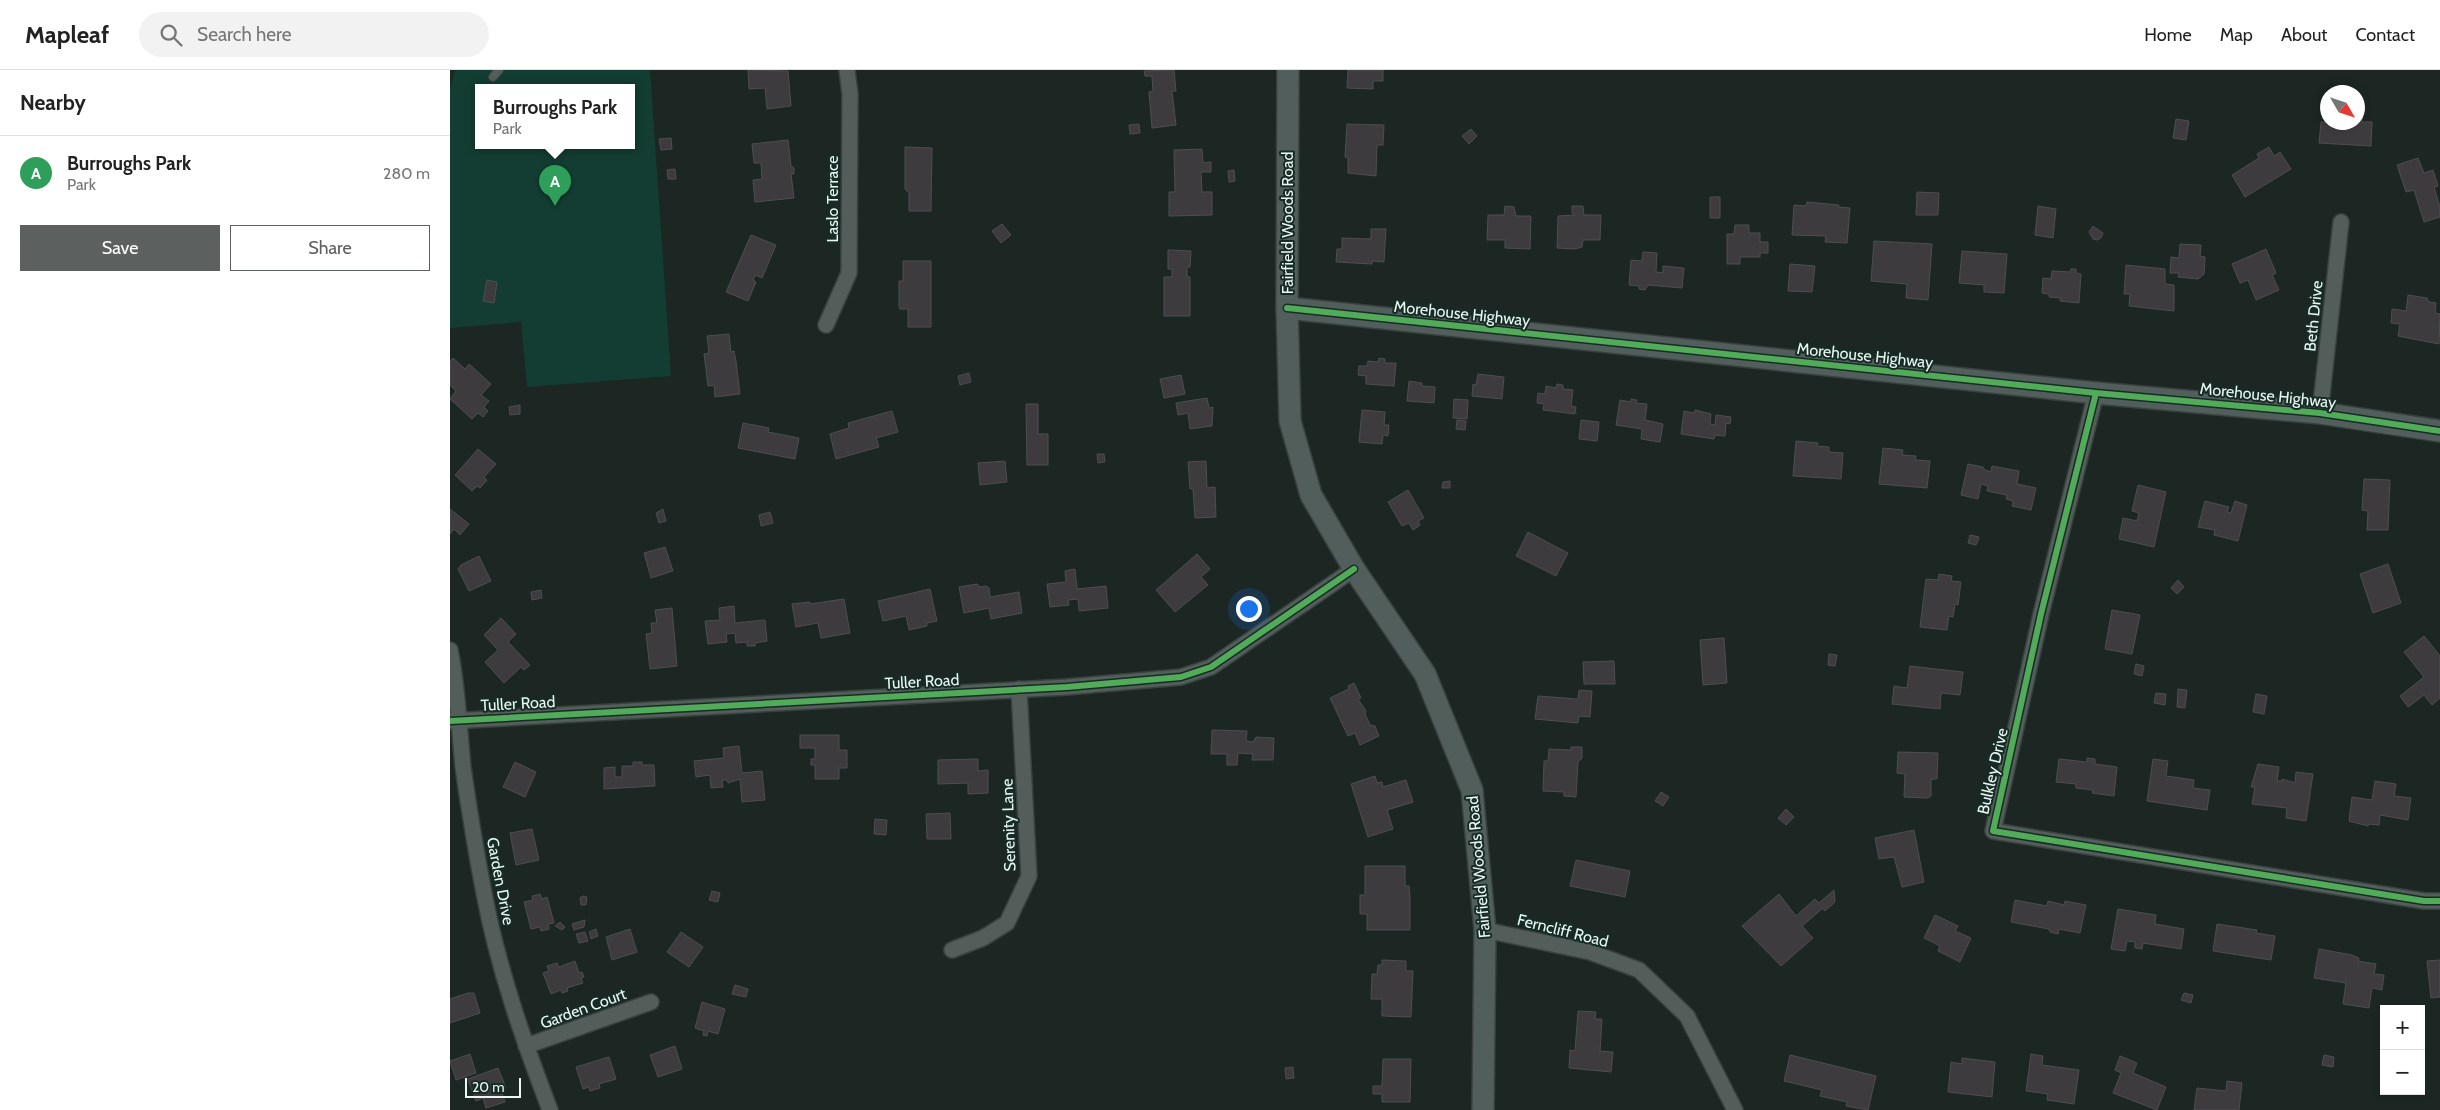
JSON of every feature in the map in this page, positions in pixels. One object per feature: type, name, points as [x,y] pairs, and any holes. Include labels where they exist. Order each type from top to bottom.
[{"type":"street","name":"Laslo Terrace","points":[[826,324],[848,273],[850,94],[847,70]]},
{"type":"street","name":"Fairfield Woods Road","points":[[1288,70],[1287,308],[1290,421],[1311,495],[1354,569],[1425,674],[1472,790],[1485,930],[1483,1110]]},
{"type":"street","name":"Beth Drive","points":[[2320,413],[2341,222]]},
{"type":"street","name":"Morehouse Highway","points":[[1287,308],[2096,393],[2320,413],[2440,431]]},
{"type":"street","name":"Bulkley Drive","points":[[2096,393],[2041,614],[1993,830],[2424,901],[2440,901]]},
{"type":"street","name":"Tuller Road","points":[[455,721],[1143,682],[1181,677],[1211,667],[1354,569]]},
{"type":"street","name":"Garden Drive","points":[[450,650],[457,684],[455,721],[484,894],[499,960],[526,1046],[550,1110]]},
{"type":"street","name":"Serenity Lane","points":[[952,950],[983,938],[1007,923],[1029,876],[1019,689]]},
{"type":"street","name":"Ferncliff Road","points":[[1485,930],[1590,952],[1639,970],[1687,1016],[1735,1110]]},
{"type":"street","name":"Garden Court","points":[[526,1046],[651,1002]]},
{"type":"lane","points":[[494,78],[499,70]]},
{"type":"green space","points":[[455,70],[650,70],[671,376],[527,387],[521,322],[450,328],[450,89]]},
{"type":"building","points":[[748,70],[788,71],[791,106],[767,109],[765,88],[749,89]]},
{"type":"building","points":[[1174,70],[1176,91],[1172,91],[1176,125],[1152,128],[1149,92],[1153,91],[1152,76],[1145,76],[1144,71]]},
{"type":"building","points":[[1348,70],[1383,70],[1383,81],[1373,81],[1373,89],[1347,88]]},
{"type":"building","points":[[2176,119],[2189,121],[2186,140],[2173,138]]},
{"type":"building","points":[[2365,122],[2372,122],[2371,146],[2319,143],[2320,130],[2365,130]]},
{"type":"building","points":[[1139,124],[1140,133],[1130,134],[1129,125]]},
{"type":"building","points":[[1347,124],[1384,125],[1383,145],[1377,145],[1376,176],[1348,173],[1348,158],[1345,157]]},
{"type":"building","points":[[1471,129],[1477,136],[1469,144],[1462,136]]},
{"type":"building","points":[[671,138],[672,149],[661,150],[659,139]]},
{"type":"building","points":[[788,140],[791,166],[794,168],[794,174],[791,174],[794,198],[755,202],[753,180],[762,179],[761,163],[754,163],[752,144]]},
{"type":"building","points":[[905,147],[932,148],[931,211],[909,211],[909,193],[905,189]]},
{"type":"building","points":[[2269,147],[2274,156],[2280,152],[2291,169],[2245,197],[2232,175],[2259,158],[2257,154]]},
{"type":"building","points":[[1202,149],[1203,163],[1211,162],[1211,172],[1201,172],[1202,192],[1212,192],[1212,215],[1169,216],[1169,192],[1175,192],[1174,150]]},
{"type":"building","points":[[2418,158],[2424,173],[2433,170],[2438,186],[2434,187],[2440,207],[2440,217],[2424,222],[2414,190],[2406,192],[2397,165]]},
{"type":"building","points":[[675,169],[676,179],[668,179],[667,170]]},
{"type":"building","points":[[1234,170],[1235,181],[1229,182],[1228,171]]},
{"type":"building","points":[[1917,192],[1939,193],[1938,215],[1916,215]]},
{"type":"building","points":[[1710,197],[1720,197],[1720,218],[1710,218]]},
{"type":"building","points":[[1807,202],[1850,208],[1847,243],[1825,242],[1826,236],[1792,235],[1794,205],[1806,206]]},
{"type":"building","points":[[1505,206],[1514,207],[1516,216],[1531,216],[1530,249],[1505,248],[1505,240],[1487,240],[1488,215],[1504,215]]},
{"type":"building","points":[[1572,206],[1583,206],[1584,215],[1601,215],[1600,240],[1583,240],[1582,247],[1575,249],[1557,248],[1558,216],[1575,215],[1572,213]]},
{"type":"building","points":[[2038,206],[2056,209],[2053,238],[2035,235]]},
{"type":"building","points":[[1002,224],[1011,235],[1001,243],[992,231]]},
{"type":"building","points":[[1735,225],[1749,225],[1749,233],[1760,233],[1760,242],[1768,242],[1768,253],[1760,253],[1760,257],[1740,257],[1740,264],[1727,264],[1727,234],[1734,234]]},
{"type":"building","points":[[2093,226],[2103,233],[2101,238],[2097,240],[2093,239],[2089,232]]},
{"type":"building","points":[[1371,229],[1386,229],[1384,262],[1372,261],[1372,264],[1336,262],[1337,249],[1342,249],[1342,238],[1371,239]]},
{"type":"building","points":[[751,235],[776,245],[762,278],[755,275],[753,280],[756,282],[748,301],[726,292]]},
{"type":"building","points":[[1874,241],[1932,244],[1928,300],[1906,298],[1907,284],[1871,281]]},
{"type":"building","points":[[2180,244],[2201,245],[2200,256],[2205,257],[2204,274],[2198,279],[2178,277],[2179,273],[2170,273],[2171,257],[2179,258]]},
{"type":"building","points":[[2266,249],[2276,273],[2272,275],[2279,290],[2256,300],[2248,280],[2240,283],[2232,264]]},
{"type":"building","points":[[1168,250],[1191,251],[1190,267],[1187,267],[1187,277],[1190,277],[1190,316],[1164,316],[1164,277],[1172,277],[1172,269],[1168,269]]},
{"type":"building","points":[[1962,251],[2007,254],[2004,293],[1984,292],[1984,285],[1959,283]]},
{"type":"building","points":[[1643,252],[1657,253],[1656,272],[1663,273],[1663,266],[1684,268],[1682,288],[1648,285],[1645,290],[1639,289],[1639,286],[1629,285],[1631,260],[1642,261]]},
{"type":"building","points":[[903,261],[931,261],[931,327],[908,327],[908,309],[900,309],[899,281],[903,281]]},
{"type":"building","points":[[1790,264],[1815,266],[1812,292],[1788,291]]},
{"type":"building","points":[[2126,265],[2165,269],[2165,284],[2174,285],[2174,311],[2129,306],[2130,294],[2124,294]]},
{"type":"building","points":[[2071,269],[2076,269],[2076,273],[2081,274],[2079,303],[2060,301],[2061,298],[2049,297],[2049,294],[2042,293],[2043,278],[2051,279],[2052,271],[2070,272]]},
{"type":"building","points":[[487,280],[497,282],[494,303],[483,301]]},
{"type":"building","points":[[2408,295],[2427,298],[2429,302],[2436,303],[2435,313],[2440,314],[2439,344],[2398,336],[2400,324],[2391,323],[2392,309],[2406,311]]},
{"type":"building","points":[[729,334],[731,352],[734,351],[736,361],[740,394],[715,397],[714,385],[708,386],[704,354],[709,353],[707,336]]},
{"type":"building","points":[[453,358],[465,369],[469,364],[491,384],[481,395],[489,401],[484,407],[488,411],[483,417],[478,413],[472,419],[450,399],[456,391],[450,385],[450,361]]},
{"type":"building","points":[[1379,358],[1385,359],[1385,363],[1396,363],[1394,386],[1366,384],[1366,376],[1358,375],[1359,366],[1367,366],[1368,361],[1378,362]]},
{"type":"building","points":[[969,373],[971,382],[960,385],[958,376]]},
{"type":"building","points":[[1478,374],[1504,377],[1502,399],[1472,396],[1473,384],[1476,385]]},
{"type":"building","points":[[1181,375],[1185,394],[1164,398],[1160,379]]},
{"type":"building","points":[[1409,381],[1422,383],[1422,386],[1435,387],[1434,403],[1407,401]]},
{"type":"building","points":[[1557,384],[1563,385],[1563,389],[1573,390],[1571,406],[1576,407],[1575,414],[1543,410],[1544,404],[1537,403],[1538,393],[1545,394],[1546,386],[1556,388]]},
{"type":"building","points":[[1207,398],[1209,408],[1213,407],[1212,426],[1190,429],[1188,413],[1178,415],[1176,403]]},
{"type":"building","points":[[1454,399],[1468,400],[1467,419],[1453,418]]},
{"type":"building","points":[[1631,399],[1637,400],[1636,403],[1647,404],[1645,420],[1663,424],[1660,442],[1641,439],[1642,429],[1616,425],[1620,400],[1631,402]]},
{"type":"building","points":[[1026,404],[1038,404],[1038,434],[1048,434],[1048,465],[1027,465]]},
{"type":"building","points":[[520,405],[520,414],[510,415],[509,407]]},
{"type":"building","points":[[1362,410],[1385,412],[1384,425],[1389,425],[1388,436],[1383,435],[1382,444],[1359,442]]},
{"type":"building","points":[[1695,410],[1711,414],[1710,424],[1715,425],[1716,415],[1731,417],[1730,424],[1726,423],[1725,436],[1715,435],[1714,439],[1681,434],[1684,411],[1694,413]]},
{"type":"building","points":[[892,411],[898,432],[876,438],[879,447],[836,459],[830,434],[849,428],[848,423]]},
{"type":"building","points":[[1457,420],[1466,421],[1465,430],[1456,429]]},
{"type":"building","points":[[1581,420],[1599,422],[1597,441],[1579,439]]},
{"type":"building","points":[[743,423],[769,428],[768,432],[799,438],[795,459],[738,448]]},
{"type":"building","points":[[1796,441],[1818,443],[1817,446],[1829,447],[1829,452],[1843,453],[1841,479],[1793,476]]},
{"type":"building","points":[[1883,448],[1903,450],[1902,455],[1916,456],[1915,460],[1930,461],[1927,488],[1879,484]]},
{"type":"building","points":[[478,449],[496,464],[484,477],[487,480],[480,488],[477,486],[472,491],[455,475]]},
{"type":"building","points":[[1097,454],[1104,454],[1105,462],[1098,463]]},
{"type":"building","points":[[1005,461],[1007,482],[980,485],[978,463]]},
{"type":"building","points":[[1206,461],[1207,488],[1215,487],[1216,517],[1195,518],[1193,489],[1190,489],[1188,462]]},
{"type":"building","points":[[1968,464],[1983,467],[1991,472],[1992,466],[2019,471],[2017,484],[2036,488],[2031,510],[2012,506],[2013,501],[2006,499],[2007,495],[1987,491],[1988,486],[1981,484],[1978,499],[1961,495]]},
{"type":"building","points":[[2364,479],[2390,480],[2388,530],[2367,530],[2368,511],[2362,510]]},
{"type":"building","points":[[1450,481],[1450,488],[1442,488],[1443,482]]},
{"type":"building","points":[[2138,485],[2166,492],[2154,547],[2119,539],[2123,518],[2137,521],[2139,513],[2132,511]]},
{"type":"building","points":[[1408,490],[1424,518],[1418,521],[1420,525],[1413,530],[1409,523],[1402,526],[1388,502]]},
{"type":"building","points":[[2205,501],[2229,507],[2227,512],[2231,513],[2235,501],[2247,505],[2238,541],[2214,535],[2215,530],[2198,527]]},
{"type":"building","points":[[450,509],[469,524],[460,535],[454,529],[450,534]]},
{"type":"building","points":[[663,509],[666,521],[659,523],[656,513]]},
{"type":"building","points":[[770,512],[773,523],[761,526],[759,515]]},
{"type":"building","points":[[1528,532],[1568,553],[1556,576],[1516,556]]},
{"type":"building","points":[[1970,535],[1979,537],[1976,545],[1968,543]]},
{"type":"building","points":[[665,547],[673,571],[651,578],[644,553]]},
{"type":"building","points":[[1197,554],[1210,569],[1201,577],[1208,585],[1175,612],[1156,590]]},
{"type":"building","points":[[479,556],[491,581],[469,591],[458,569],[461,565]]},
{"type":"building","points":[[2388,564],[2401,603],[2373,613],[2360,574]]},
{"type":"building","points":[[1075,569],[1077,589],[1106,586],[1108,608],[1079,611],[1078,599],[1068,600],[1069,605],[1050,607],[1047,584],[1066,582],[1065,571]]},
{"type":"building","points":[[1939,574],[1952,576],[1951,581],[1961,582],[1958,605],[1955,604],[1953,617],[1949,616],[1947,630],[1920,627],[1926,579],[1938,580]]},
{"type":"building","points":[[2178,580],[2184,587],[2177,594],[2171,588]]},
{"type":"building","points":[[977,584],[980,587],[986,586],[989,588],[990,597],[1019,592],[1022,613],[991,619],[989,608],[964,613],[959,587]]},
{"type":"building","points":[[930,589],[937,621],[927,623],[927,626],[909,630],[906,616],[883,621],[878,601]]},
{"type":"building","points":[[541,590],[542,598],[532,600],[531,592]]},
{"type":"building","points":[[844,599],[850,633],[821,638],[818,623],[796,627],[792,604],[810,602],[810,604]]},
{"type":"building","points":[[734,606],[735,623],[765,620],[767,641],[755,643],[755,646],[747,646],[747,642],[736,643],[735,633],[726,634],[727,642],[708,644],[705,621],[720,620],[719,608]]},
{"type":"building","points":[[672,608],[677,666],[650,669],[646,634],[652,633],[651,623],[657,623],[655,610]]},
{"type":"building","points":[[2112,610],[2140,615],[2132,654],[2105,649]]},
{"type":"building","points":[[501,618],[516,634],[508,642],[530,665],[524,670],[521,667],[504,683],[485,662],[498,650],[484,635]]},
{"type":"building","points":[[2424,636],[2440,656],[2440,698],[2432,705],[2424,695],[2408,707],[2400,696],[2424,677],[2404,652]]},
{"type":"building","points":[[1724,638],[1727,683],[1703,685],[1700,640]]},
{"type":"building","points":[[1829,654],[1837,655],[1835,666],[1828,665]]},
{"type":"building","points":[[1614,661],[1615,684],[1584,684],[1583,662]]},
{"type":"building","points":[[2136,664],[2144,666],[2142,676],[2134,674]]},
{"type":"building","points":[[1910,666],[1963,672],[1960,695],[1941,693],[1940,709],[1892,704],[1894,686],[1907,688]]},
{"type":"building","points":[[1354,683],[1361,698],[1358,699],[1366,711],[1365,714],[1370,725],[1375,726],[1379,736],[1360,745],[1355,733],[1348,736],[1330,698],[1349,689],[1348,686]]},
{"type":"building","points":[[2178,689],[2187,690],[2185,708],[2177,707]]},
{"type":"building","points":[[1579,690],[1592,691],[1590,717],[1579,716],[1578,723],[1535,719],[1538,696],[1578,699]]},
{"type":"building","points":[[2156,693],[2166,694],[2165,705],[2154,703]]},
{"type":"building","points":[[2256,694],[2267,696],[2264,714],[2253,712]]},
{"type":"building","points":[[1212,730],[1247,731],[1246,741],[1253,742],[1256,737],[1274,738],[1273,760],[1252,760],[1253,754],[1238,753],[1237,765],[1227,765],[1227,754],[1211,754]]},
{"type":"building","points":[[800,735],[839,735],[839,750],[847,750],[847,768],[839,768],[839,779],[815,779],[815,765],[811,765],[811,759],[815,759],[815,748],[800,748]]},
{"type":"building","points":[[739,746],[742,773],[762,771],[765,800],[742,802],[740,779],[728,783],[727,780],[722,780],[723,787],[711,788],[710,775],[696,777],[694,761],[724,758],[723,748]]},
{"type":"building","points":[[1571,747],[1582,747],[1582,758],[1578,762],[1576,797],[1564,796],[1564,792],[1543,791],[1544,761],[1548,761],[1549,749],[1571,750]]},
{"type":"building","points":[[1898,752],[1938,753],[1937,779],[1931,779],[1931,796],[1928,798],[1904,797],[1905,774],[1897,773]]},
{"type":"building","points":[[2087,758],[2095,759],[2095,764],[2117,767],[2114,796],[2092,793],[2093,790],[2076,788],[2076,784],[2056,782],[2059,759],[2087,762]]},
{"type":"building","points":[[978,759],[978,771],[988,770],[988,793],[968,794],[968,783],[938,784],[938,760]]},
{"type":"building","points":[[2153,759],[2168,761],[2166,776],[2194,780],[2193,788],[2210,790],[2207,810],[2147,801]]},
{"type":"building","points":[[515,762],[536,772],[525,797],[503,787]]},
{"type":"building","points":[[633,762],[642,762],[642,765],[654,765],[655,786],[604,789],[604,768],[615,767],[615,777],[622,777],[622,766],[633,766]]},
{"type":"building","points":[[2258,764],[2279,767],[2277,781],[2282,781],[2282,779],[2295,783],[2296,772],[2313,774],[2306,821],[2286,818],[2287,808],[2252,804],[2255,787],[2251,787]]},
{"type":"building","points":[[1375,776],[1377,783],[1382,782],[1383,787],[1406,780],[1413,802],[1387,810],[1393,829],[1368,837],[1351,784]]},
{"type":"building","points":[[2375,781],[2396,784],[2394,796],[2411,798],[2408,820],[2380,815],[2379,825],[2369,824],[2368,826],[2349,821],[2352,797],[2372,800]]},
{"type":"building","points":[[1661,792],[1669,797],[1663,806],[1655,801]]},
{"type":"building","points":[[1786,809],[1794,817],[1786,825],[1778,818]]},
{"type":"building","points":[[950,813],[951,839],[927,839],[926,814]]},
{"type":"building","points":[[875,819],[887,820],[886,835],[874,834]]},
{"type":"building","points":[[532,829],[539,860],[516,865],[510,833]]},
{"type":"building","points":[[1914,830],[1924,882],[1902,887],[1894,857],[1879,859],[1875,838]]},
{"type":"building","points":[[1576,860],[1630,871],[1625,897],[1570,886]]},
{"type":"building","points":[[1365,866],[1405,866],[1405,886],[1409,886],[1410,898],[1410,930],[1367,930],[1367,914],[1360,914],[1360,895],[1365,895]]},
{"type":"building","points":[[1834,890],[1835,902],[1825,911],[1823,908],[1802,926],[1813,938],[1781,966],[1742,926],[1779,894],[1796,916],[1815,899],[1819,903]]},
{"type":"building","points":[[712,891],[720,893],[718,902],[709,900]]},
{"type":"building","points":[[540,894],[542,899],[547,897],[554,923],[548,924],[549,929],[541,931],[540,927],[531,929],[524,902],[533,900],[532,896]]},
{"type":"building","points":[[583,896],[587,897],[586,905],[581,905],[580,898]]},
{"type":"building","points":[[2015,900],[2047,906],[2048,901],[2064,905],[2065,901],[2086,905],[2080,933],[2059,929],[2058,934],[2050,932],[2049,929],[2011,922]]},
{"type":"building","points":[[2118,909],[2156,915],[2155,924],[2184,929],[2181,949],[2143,943],[2142,949],[2135,948],[2135,942],[2127,941],[2125,951],[2111,949]]},
{"type":"building","points":[[1935,915],[1958,926],[1955,931],[1971,938],[1960,962],[1938,951],[1940,946],[1924,938]]},
{"type":"building","points":[[585,920],[584,927],[574,930],[572,924]]},
{"type":"building","points":[[560,922],[565,927],[562,930],[555,926]]},
{"type":"building","points":[[2217,924],[2257,930],[2256,933],[2275,936],[2271,960],[2213,951]]},
{"type":"building","points":[[596,929],[598,936],[591,939],[589,932]]},
{"type":"building","points":[[630,929],[637,952],[612,960],[606,937]]},
{"type":"building","points":[[585,932],[588,941],[579,943],[576,934]]},
{"type":"building","points":[[681,932],[703,947],[689,967],[667,952]]},
{"type":"building","points":[[2319,949],[2352,955],[2359,958],[2358,961],[2376,964],[2374,974],[2384,975],[2382,990],[2372,988],[2369,1008],[2343,1004],[2346,983],[2314,978]]},
{"type":"building","points":[[1382,960],[1406,961],[1406,971],[1413,971],[1411,1017],[1382,1016],[1382,999],[1371,999],[1372,974],[1377,974],[1378,965],[1382,965]]},
{"type":"building","points":[[2440,960],[2440,997],[2431,998],[2427,961]]},
{"type":"building","points":[[575,961],[579,973],[582,972],[584,977],[581,978],[583,983],[567,988],[568,991],[562,993],[561,990],[551,994],[543,973],[549,971],[547,966],[557,963],[559,967]]},
{"type":"building","points":[[735,985],[748,989],[746,997],[732,994]]},
{"type":"building","points":[[474,993],[480,1013],[450,1023],[450,999]]},
{"type":"building","points":[[2184,993],[2193,995],[2191,1003],[2181,1000]]},
{"type":"building","points":[[702,1002],[725,1009],[718,1034],[708,1031],[707,1036],[703,1035],[704,1031],[695,1028]]},
{"type":"building","points":[[1578,1011],[1596,1012],[1595,1019],[1602,1019],[1600,1051],[1613,1052],[1611,1072],[1569,1068],[1570,1050],[1575,1051]]},
{"type":"building","points":[[675,1046],[682,1069],[658,1077],[650,1055]]},
{"type":"building","points":[[470,1054],[476,1073],[456,1080],[450,1061]]},
{"type":"building","points":[[2031,1054],[2043,1056],[2042,1065],[2079,1070],[2074,1104],[2047,1100],[2048,1094],[2026,1091]]},
{"type":"building","points":[[1790,1055],[1876,1076],[1868,1110],[1846,1106],[1847,1102],[1820,1096],[1822,1090],[1784,1081]]},
{"type":"building","points":[[2324,1055],[2334,1057],[2333,1067],[2322,1065]]},
{"type":"building","points":[[2120,1056],[2137,1063],[2133,1073],[2166,1087],[2157,1110],[2113,1093],[2121,1073],[2115,1070]]},
{"type":"building","points":[[609,1057],[616,1079],[599,1084],[600,1088],[590,1091],[589,1087],[583,1089],[576,1067]]},
{"type":"building","points":[[1962,1058],[1995,1062],[1992,1097],[1948,1092],[1951,1062],[1962,1064]]},
{"type":"building","points":[[1383,1059],[1411,1059],[1410,1102],[1382,1102],[1382,1094],[1373,1094],[1373,1086],[1382,1086]]},
{"type":"building","points":[[1293,1067],[1294,1078],[1286,1079],[1285,1068]]},
{"type":"building","points":[[498,1068],[506,1088],[501,1090],[505,1102],[486,1108],[483,1098],[476,1101],[468,1079]]},
{"type":"building","points":[[2227,1081],[2242,1083],[2239,1110],[2194,1110],[2197,1088],[2226,1091]]},
{"type":"cycle path","points":[[1287,308],[2096,393],[2320,413],[2440,431]]},
{"type":"cycle path","points":[[2096,393],[2041,614],[1993,831],[2424,901],[2440,901]]},
{"type":"cycle path","points":[[450,721],[1067,687],[1181,677],[1211,667],[1354,569]]},
{"type":"place","name":"Burroughs Park","points":[[555,206]]}]
